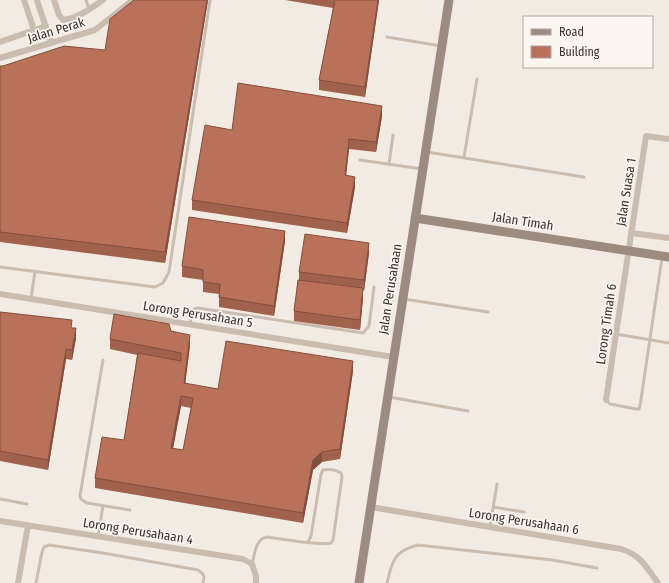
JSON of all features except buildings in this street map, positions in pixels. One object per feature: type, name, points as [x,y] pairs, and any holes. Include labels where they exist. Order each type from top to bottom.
[{"type":"main road","name":"Jalan Perusahaan","points":[[359,583],[449,0]]},
{"type":"main road","name":"Jalan Timah","points":[[415,218],[666,257]]},
{"type":"street","points":[[24,0],[34,30]]},
{"type":"street","points":[[36,0],[51,43]]},
{"type":"street","points":[[54,0],[59,15],[63,20],[70,19],[103,0]]},
{"type":"street","name":"Jalan Perak","points":[[0,58],[95,30],[133,0]]},
{"type":"street","points":[[0,42],[46,26]]},
{"type":"street","name":"Jalan Suasa 1","points":[[628,251],[646,136],[669,139]]},
{"type":"street","points":[[631,233],[669,238]]},
{"type":"street","name":"Lorong Timah 6","points":[[606,400],[628,251]]},
{"type":"street","name":"Lorong Perusahaan 5","points":[[0,294],[393,357]]},
{"type":"street","name":"Lorong Perusahaan 6","points":[[371,507],[629,551],[640,558],[658,583]]},
{"type":"street","name":"Lorong Perusahaan 4","points":[[0,521],[243,559],[252,564]]},
{"type":"street","points":[[18,583],[28,525]]},
{"type":"street","points":[[252,564],[256,576],[256,583]]},
{"type":"lane","points":[[86,0],[89,9]]},
{"type":"lane","points":[[0,267],[155,287],[163,283],[169,272],[210,0]]},
{"type":"lane","points":[[387,38],[441,46]]},
{"type":"lane","points":[[464,157],[477,79]]},
{"type":"lane","points":[[389,164],[393,135]]},
{"type":"lane","points":[[425,152],[584,177]]},
{"type":"lane","points":[[360,160],[422,169]]},
{"type":"lane","points":[[606,400],[610,404],[636,410],[639,409],[650,340],[666,257]]},
{"type":"lane","points":[[31,298],[34,272]]},
{"type":"lane","points":[[190,324],[192,312],[194,309],[198,308],[363,333],[369,326],[374,287]]},
{"type":"lane","points":[[402,299],[488,312]]},
{"type":"lane","points":[[616,334],[669,343]]},
{"type":"lane","points":[[103,360],[80,496],[84,502],[130,510]]},
{"type":"lane","points":[[387,397],[468,411]]},
{"type":"lane","points":[[252,564],[258,542],[262,538],[267,537],[308,542],[327,544],[331,543],[333,540],[342,477],[341,473],[337,471],[327,469],[323,470],[321,474],[311,536],[308,542]]},
{"type":"lane","points":[[490,527],[497,484]]},
{"type":"lane","points":[[0,500],[27,504]]},
{"type":"lane","points":[[98,536],[103,506]]},
{"type":"lane","points":[[494,507],[524,512]]},
{"type":"lane","points":[[36,583],[42,552],[44,547],[49,545],[198,570],[204,577],[203,583]]},
{"type":"lane","points":[[387,583],[391,567],[397,556],[406,548],[418,545],[552,560],[597,568]]}]
